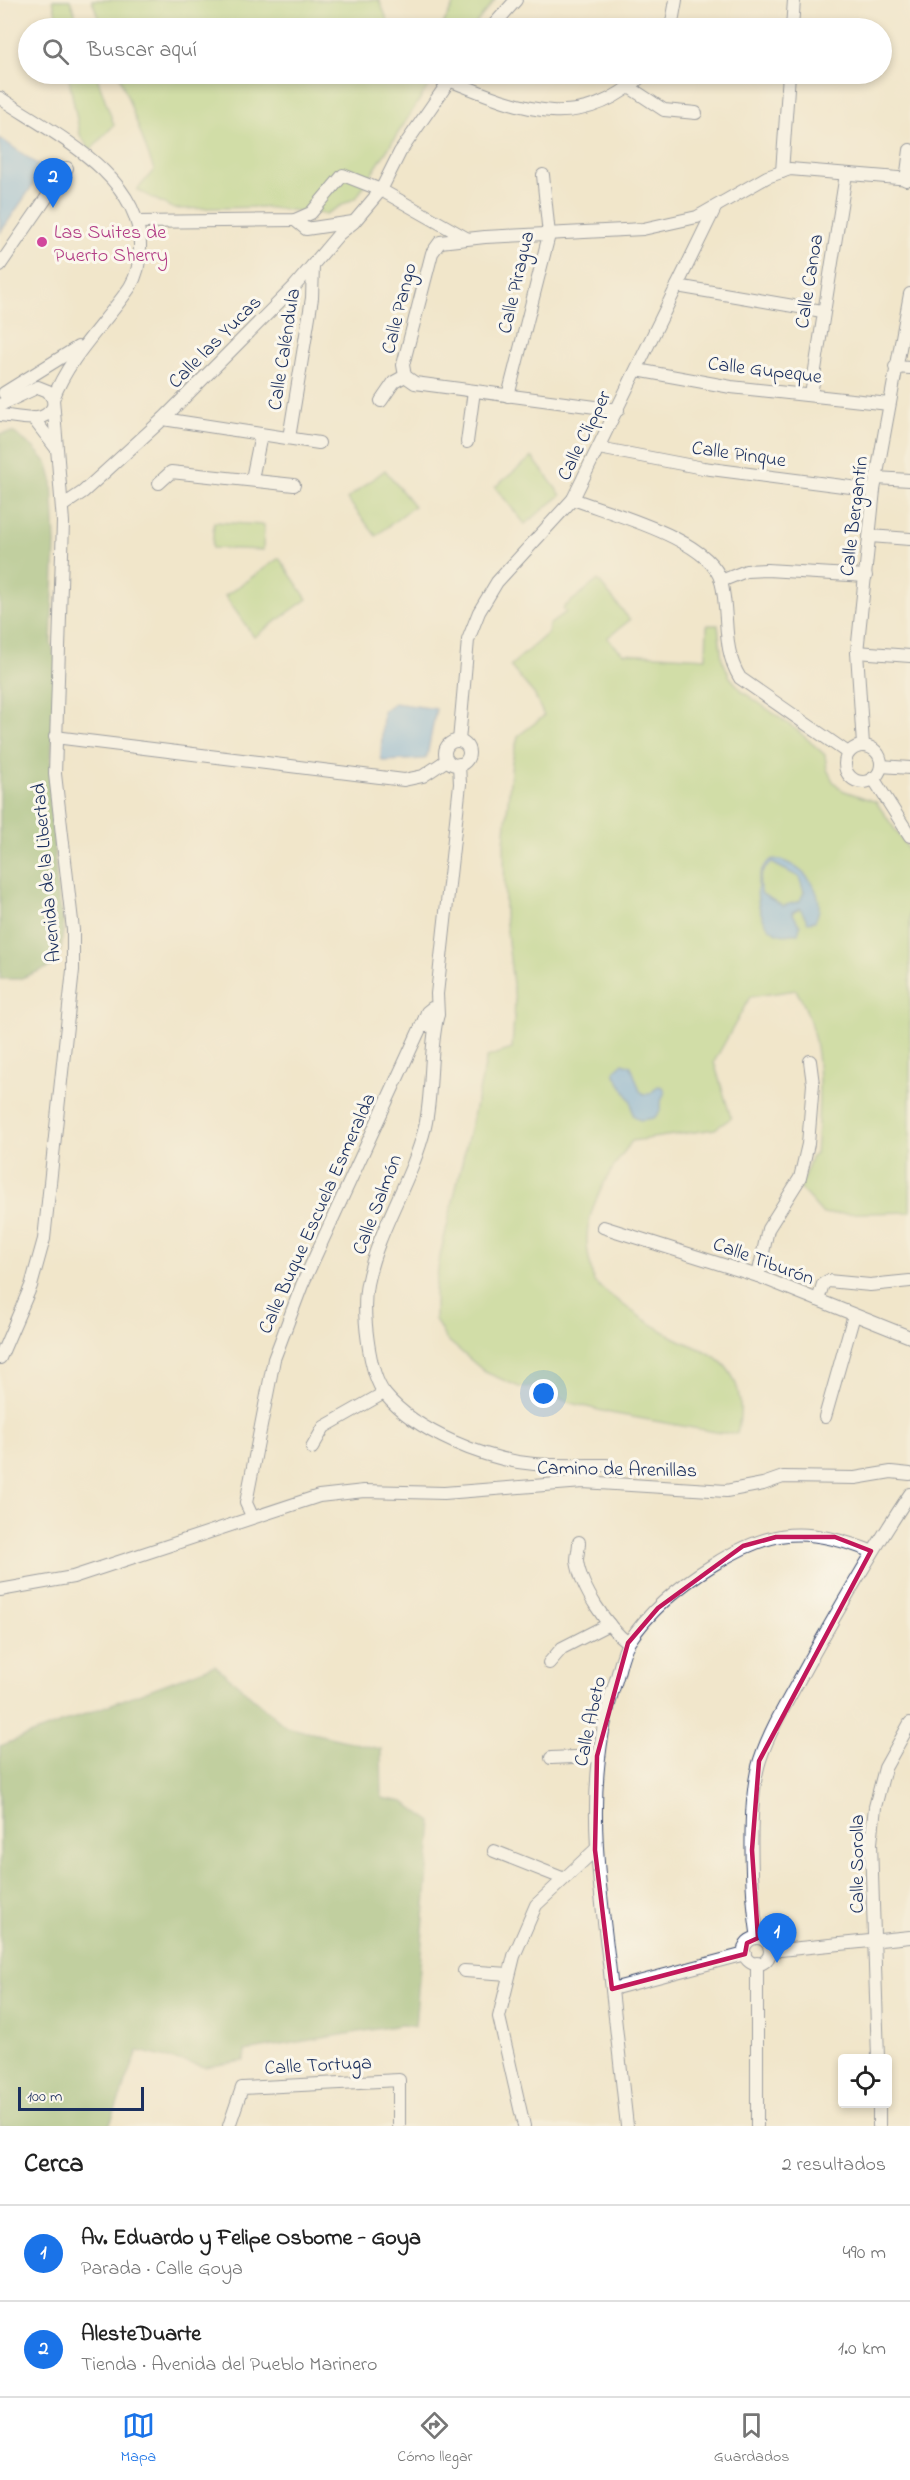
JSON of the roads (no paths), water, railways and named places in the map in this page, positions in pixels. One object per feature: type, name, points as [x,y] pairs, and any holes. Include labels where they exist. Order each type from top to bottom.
[{"type":"street","points":[[500,18],[516,0]]},
{"type":"street","points":[[673,18],[676,0]]},
{"type":"street","points":[[793,18],[794,0]]},
{"type":"street","name":"Calle las Yucas","points":[[62,506],[83,492],[163,419],[294,287],[354,222],[381,190],[400,152],[447,84]]},
{"type":"street","points":[[466,84],[501,101],[536,111],[567,112],[601,104],[632,84]]},
{"type":"street","points":[[782,172],[788,84]]},
{"type":"street","points":[[629,87],[664,110],[696,112]]},
{"type":"street","points":[[0,98],[115,179],[130,201],[141,237],[140,263],[136,275],[112,311],[62,376],[53,403],[45,417],[0,415]]},
{"type":"street","points":[[715,208],[767,177],[790,169],[908,180],[910,150]]},
{"type":"street","points":[[0,265],[67,168]]},
{"type":"street","name":"Calle Canoa","points":[[811,395],[822,311],[846,174]]},
{"type":"street","points":[[137,222],[296,220],[311,213],[344,175],[381,190],[466,238]]},
{"type":"street","name":"Calle Piragua","points":[[508,396],[549,235],[543,175]]},
{"type":"street","name":"Calle Pango","points":[[618,410],[415,383],[405,376],[403,365],[432,252],[440,242],[466,238],[643,229],[697,217],[715,208]]},
{"type":"street","name":"Calle Clipper","points":[[715,208],[573,499],[687,543],[705,555],[721,581],[726,639],[731,664],[740,678],[848,753]]},
{"type":"street","points":[[296,220],[306,229],[354,222]]},
{"type":"street","name":"Calle Caléndula","points":[[289,438],[312,298],[313,265]]},
{"type":"street","points":[[677,286],[822,311]]},
{"type":"street","name":"Calle Bergantín","points":[[862,746],[857,652],[875,484],[910,294]]},
{"type":"street","points":[[0,396],[87,341]]},
{"type":"street","points":[[0,405],[30,389],[61,367],[75,349]]},
{"type":"street","points":[[895,367],[910,368]]},
{"type":"street","name":"Calle Gupeque","points":[[637,370],[731,387],[889,404]]},
{"type":"street","points":[[381,402],[393,382],[405,376]]},
{"type":"street","points":[[53,403],[43,388],[30,389],[23,396],[22,408],[56,448]]},
{"type":"street","points":[[467,442],[474,391]]},
{"type":"street","name":"Avenida de la Libertad","points":[[0,1358],[31,1286],[44,1239],[70,1008],[73,930],[56,798],[55,737],[62,506],[53,403]]},
{"type":"street","points":[[163,419],[320,443]]},
{"type":"street","points":[[252,479],[261,435]]},
{"type":"street","name":"Calle Pinque","points":[[599,448],[703,468],[875,484],[910,480]]},
{"type":"street","points":[[159,483],[171,472],[294,485]]},
{"type":"street","points":[[459,741],[468,640],[479,612],[496,582],[573,499]]},
{"type":"street","points":[[870,536],[910,539]]},
{"type":"street","points":[[721,581],[746,571],[767,570],[866,576]]},
{"type":"street","points":[[857,652],[910,656]]},
{"type":"street","points":[[55,737],[116,747],[404,780],[423,776],[453,762],[466,760],[469,753],[466,745],[459,741],[447,745],[444,752],[453,762]]},
{"type":"street","points":[[862,746],[874,749],[881,766],[873,778],[862,782],[852,778],[845,764],[848,753],[862,746]]},
{"type":"street","name":"Calle Buque Escuela Esmeralda","points":[[252,1516],[246,1503],[274,1359],[302,1285],[428,1023],[437,994],[460,784],[453,762]]},
{"type":"street","points":[[881,766],[910,768]]},
{"type":"street","points":[[873,778],[910,836]]},
{"type":"street","name":"Calle Salmón","points":[[428,1023],[425,1125],[414,1161],[382,1229],[367,1284],[363,1317],[371,1359],[384,1393],[435,1433],[485,1454],[533,1464],[607,1465]]},
{"type":"street","points":[[758,1276],[768,1229],[800,1178],[808,1144],[813,1084],[810,1061]]},
{"type":"street","name":"Calle Tiburón","points":[[603,1227],[758,1276],[910,1337]]},
{"type":"street","points":[[818,1300],[823,1284],[828,1281],[870,1285],[910,1281]]},
{"type":"street","points":[[825,1417],[854,1315]]},
{"type":"street","points":[[312,1448],[324,1427],[384,1393]]},
{"type":"street","name":"Camino de Arenillas","points":[[0,1590],[73,1577],[252,1516],[319,1496],[364,1491],[444,1493],[583,1482],[726,1491],[763,1484],[783,1477],[855,1478],[891,1472],[910,1474]]},
{"type":"street","points":[[758,1938],[752,1850],[753,1808],[759,1761],[779,1716],[871,1551],[910,1494]]},
{"type":"street","name":"Calle Abeto","points":[[627,2126],[595,1850],[597,1756],[611,1697],[628,1643],[658,1608],[705,1570],[743,1546],[776,1537],[813,1534],[835,1537],[871,1551]]},
{"type":"street","points":[[579,1542],[577,1560],[600,1612],[628,1643]]},
{"type":"street","points":[[549,1663],[562,1648],[609,1624]]},
{"type":"street","name":"Calle Sorolla","points":[[878,2054],[876,1940],[871,1843],[875,1807],[885,1768],[910,1723]]},
{"type":"street","points":[[551,1758],[597,1756]]},
{"type":"street","points":[[524,2126],[499,2017],[514,1956],[536,1905],[561,1878],[595,1850]]},
{"type":"street","points":[[494,1851],[561,1878]]},
{"type":"street","points":[[770,1951],[910,1937]]},
{"type":"street","points":[[758,1938],[766,1941],[770,1951],[768,1959],[757,1964],[750,1961],[745,1954],[747,1943],[758,1938]]},
{"type":"street","points":[[612,1989],[745,1954]]},
{"type":"street","points":[[757,1964],[757,2126]]},
{"type":"street","points":[[464,1971],[510,1974]]},
{"type":"street","name":"Calle Tortuga","points":[[229,2126],[242,2088],[399,2080],[399,2126]]},
{"type":"street","points":[[879,2108],[879,2126]]},
{"type":"water","points":[[0,138],[44,169],[0,233]]},
{"type":"water","points":[[394,703],[436,709],[427,756],[424,759],[383,761],[381,758],[383,711]]},
{"type":"water","points":[[773,859],[793,866],[810,880],[815,890],[819,900],[819,910],[815,921],[808,922],[800,908],[792,912],[800,926],[798,933],[787,935],[771,930],[760,911],[758,886],[760,875],[765,865]],"holes":[[[772,863],[799,877],[804,892],[800,901],[783,906],[762,894],[760,889],[761,876]]]},
{"type":"water","points":[[623,1063],[631,1066],[640,1091],[644,1094],[650,1094],[658,1086],[663,1087],[665,1091],[660,1111],[654,1118],[640,1120],[633,1115],[631,1101],[615,1075],[615,1070]]},
{"type":"place","name":"AlesteDuarte","points":[[53,208]]},
{"type":"place","name":"Las Suites de Puerto Sherry","points":[[42,242]]},
{"type":"place","name":"Av. Eduardo y Felipe Osborne - Goya","points":[[777,1963]]}]
